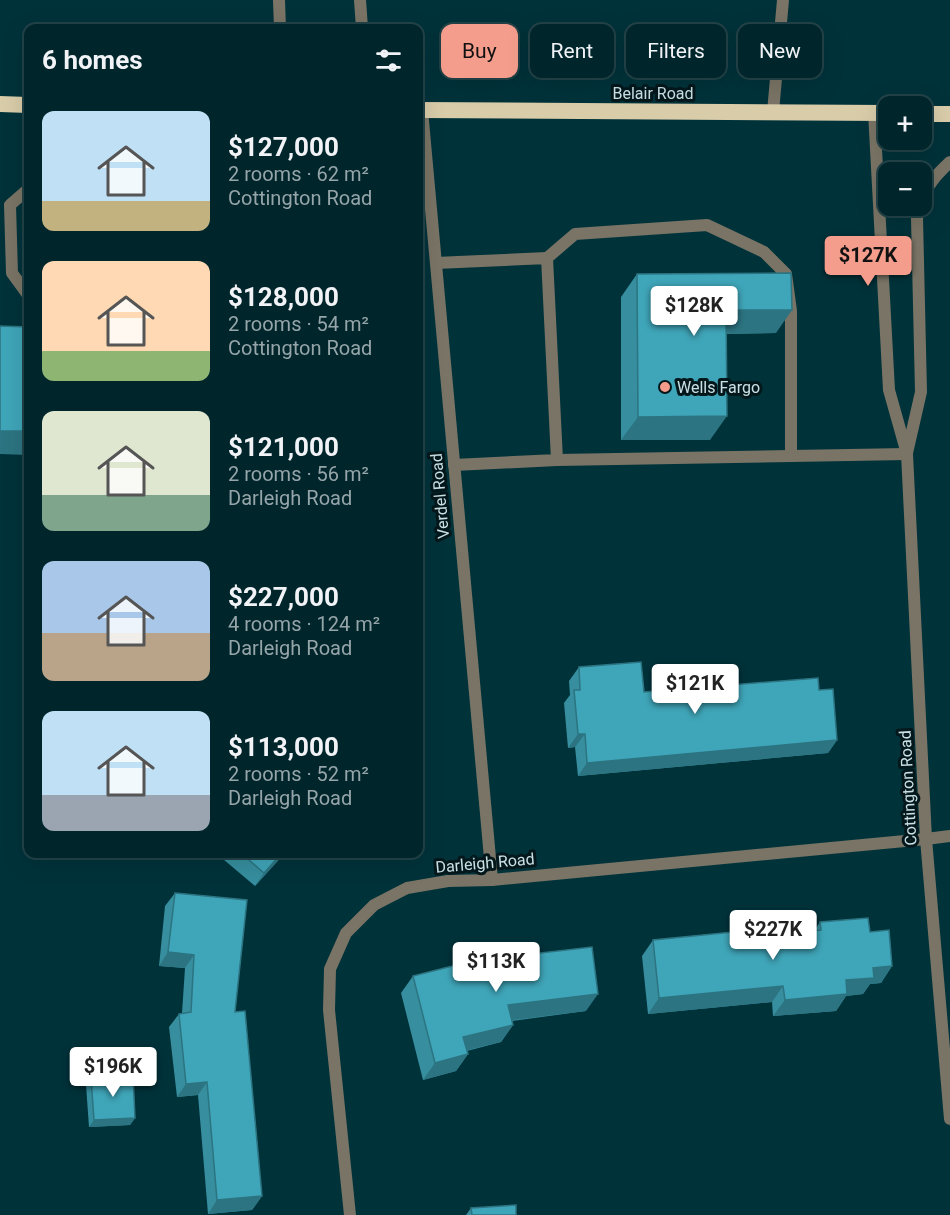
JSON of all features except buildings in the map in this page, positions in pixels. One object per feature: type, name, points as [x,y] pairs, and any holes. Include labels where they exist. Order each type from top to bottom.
[{"type":"highway","points":[[0,104],[24,105]]},
{"type":"highway","name":"Belair Road","points":[[423,110],[878,112]]},
{"type":"highway","points":[[932,114],[950,114]]},
{"type":"street","points":[[279,0],[280,24]]},
{"type":"street","points":[[360,0],[363,24]]},
{"type":"street","points":[[773,112],[783,0]]},
{"type":"street","name":"Verdel Road","points":[[423,139],[492,880]]},
{"type":"street","name":"Cottington Road","points":[[882,150],[889,390],[907,454],[927,839],[950,1119]]},
{"type":"street","name":"Cottington Road","points":[[932,180],[950,162]]},
{"type":"street","points":[[24,193],[10,205],[12,273],[24,290]]},
{"type":"street","name":"Cottington Road","points":[[907,454],[921,392],[918,216]]},
{"type":"street","points":[[436,263],[547,258],[575,234],[707,225],[764,252],[786,274],[791,311],[791,456]]},
{"type":"street","points":[[547,258],[557,460]]},
{"type":"street","points":[[454,465],[557,460],[907,454]]},
{"type":"street","name":"Darleigh Road","points":[[350,1215],[329,1010],[330,969],[346,933],[374,905],[407,888],[448,881],[492,880],[950,837]]},
{"type":"place","name":"Wells Fargo","points":[[665,387]]}]
